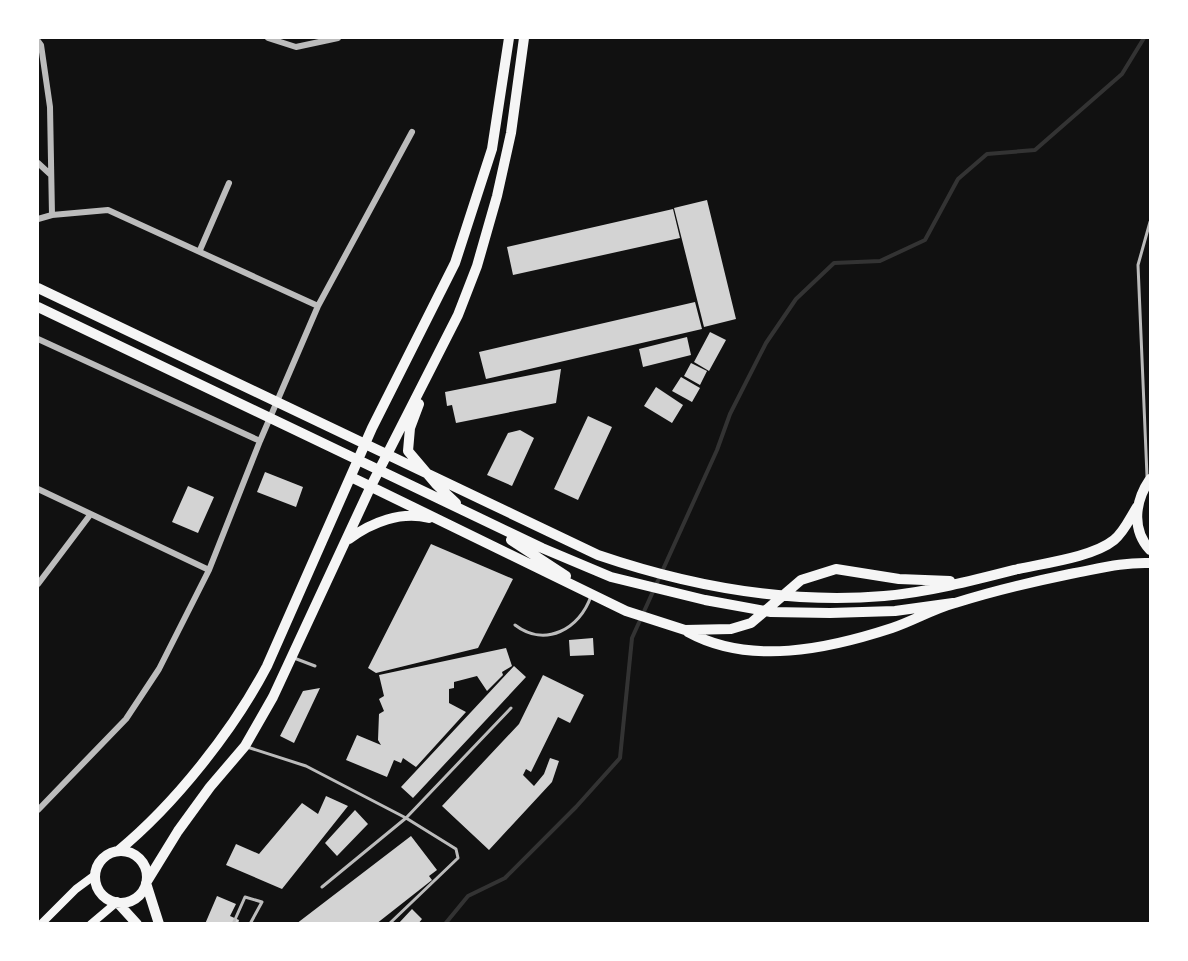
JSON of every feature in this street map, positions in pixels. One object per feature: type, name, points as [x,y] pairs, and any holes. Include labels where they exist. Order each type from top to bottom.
[{"type":"highway","points":[[509,38],[492,149],[455,263],[351,477],[253,692],[223,737],[144,830],[118,851],[102,859],[95,875],[99,891],[110,901],[136,898],[178,831],[210,787],[245,746],[294,658],[371,486],[467,293],[497,196],[511,134],[524,38]]},
{"type":"highway","points":[[38,288],[476,499],[598,555],[628,565],[763,593],[823,598],[870,596],[969,582],[1098,549],[1121,534],[1149,482]]},
{"type":"highway","points":[[38,307],[542,548],[611,577],[705,600],[771,612],[830,614],[869,610],[895,611],[953,603]]},
{"type":"highway","points":[[437,353],[410,428],[408,452],[449,498],[592,593]]},
{"type":"highway","points":[[351,477],[626,611],[728,647],[768,651],[800,650],[891,628],[953,603],[1035,581],[1111,564],[1150,563]]},
{"type":"highway","points":[[1137,507],[1138,529],[1150,550]]},
{"type":"highway","points":[[346,540],[376,523],[401,516],[413,515],[450,524]]},
{"type":"highway","points":[[680,629],[731,629],[751,623],[801,580],[836,569],[899,579],[969,582]]},
{"type":"highway","points":[[118,851],[126,851],[140,859],[144,866],[146,883],[159,924]]},
{"type":"highway","points":[[117,902],[137,924]]},
{"type":"main road","points":[[41,924],[76,889],[95,875]]},
{"type":"main road","points":[[91,924],[117,902]]},
{"type":"street","points":[[268,38],[296,47],[338,38]]},
{"type":"street","points":[[38,41],[50,107],[52,215]]},
{"type":"street","points":[[38,810],[126,719],[146,692],[209,570],[260,441],[318,306],[412,132]]},
{"type":"street","points":[[38,163],[51,175]]},
{"type":"street","points":[[200,250],[229,183]]},
{"type":"street","points":[[38,219],[52,215],[108,210],[200,250],[318,306]]},
{"type":"street","points":[[38,339],[260,441]]},
{"type":"street","points":[[38,489],[209,570]]},
{"type":"street","points":[[38,584],[90,515]]},
{"type":"lane","points":[[1149,482],[1138,265],[1150,222]]},
{"type":"lane","points":[[515,625],[527,634],[539,636],[552,634],[569,627],[586,610],[592,593]]},
{"type":"lane","points":[[294,658],[315,666]]},
{"type":"lane","points":[[322,888],[406,818],[511,708]]},
{"type":"lane","points":[[245,746],[306,766],[406,818],[456,849],[458,858],[389,924]]},
{"type":"lane","points":[[232,924],[245,897],[262,902],[250,924]]},
{"type":"building","points":[[707,200],[736,319],[704,327],[674,208]]},
{"type":"building","points":[[673,209],[680,238],[513,275],[507,247]]},
{"type":"building","points":[[695,302],[702,329],[486,379],[479,352]]},
{"type":"building","points":[[710,332],[726,340],[709,371],[694,362]]},
{"type":"building","points":[[687,337],[691,355],[643,367],[639,349]]},
{"type":"building","points":[[691,363],[707,371],[700,385],[684,376]]},
{"type":"building","points":[[561,369],[556,403],[456,423],[452,405],[447,406],[445,392]]},
{"type":"building","points":[[681,377],[700,388],[692,402],[672,391]]},
{"type":"building","points":[[656,387],[683,405],[672,423],[644,406]]},
{"type":"building","points":[[588,416],[612,427],[578,500],[554,489]]},
{"type":"building","points":[[520,430],[534,438],[512,486],[487,475],[508,433]]},
{"type":"building","points":[[265,472],[303,487],[296,507],[257,492]]},
{"type":"building","points":[[188,486],[214,497],[198,533],[172,522]]},
{"type":"building","points":[[431,544],[513,579],[478,648],[376,673],[368,668]]},
{"type":"building","points":[[593,638],[594,655],[570,656],[569,640]]},
{"type":"building","points":[[506,648],[512,666],[502,672],[503,675],[487,691],[477,676],[454,682],[454,688],[449,689],[449,703],[466,712],[416,767],[403,758],[401,763],[394,760],[387,777],[346,760],[357,735],[381,745],[378,740],[379,714],[384,711],[379,699],[384,696],[379,675]]},
{"type":"building","points":[[514,666],[526,677],[413,798],[401,787]]},
{"type":"building","points":[[543,675],[584,695],[570,723],[558,717],[531,772],[526,769],[523,775],[534,786],[544,774],[550,758],[559,761],[552,782],[489,850],[442,806],[519,724]]},
{"type":"building","points":[[320,688],[294,743],[280,736],[303,691]]},
{"type":"building","points":[[326,796],[348,806],[282,889],[226,865],[236,844],[259,854],[302,803],[318,814]]},
{"type":"building","points":[[355,810],[368,824],[337,856],[325,843]]},
{"type":"building","points":[[411,836],[437,870],[429,876],[432,880],[376,924],[296,924]]},
{"type":"building","points":[[217,896],[236,904],[230,916],[239,920],[238,924],[205,924]]},
{"type":"building","points":[[412,909],[422,919],[418,924],[398,924]]},
{"type":"waterway","points":[[445,924],[468,896],[505,878],[576,807],[620,758],[632,638],[717,450],[730,414],[766,343],[796,299],[834,263],[880,261],[925,240],[958,179],[987,154],[1035,150],[1122,74],[1144,38]]}]
